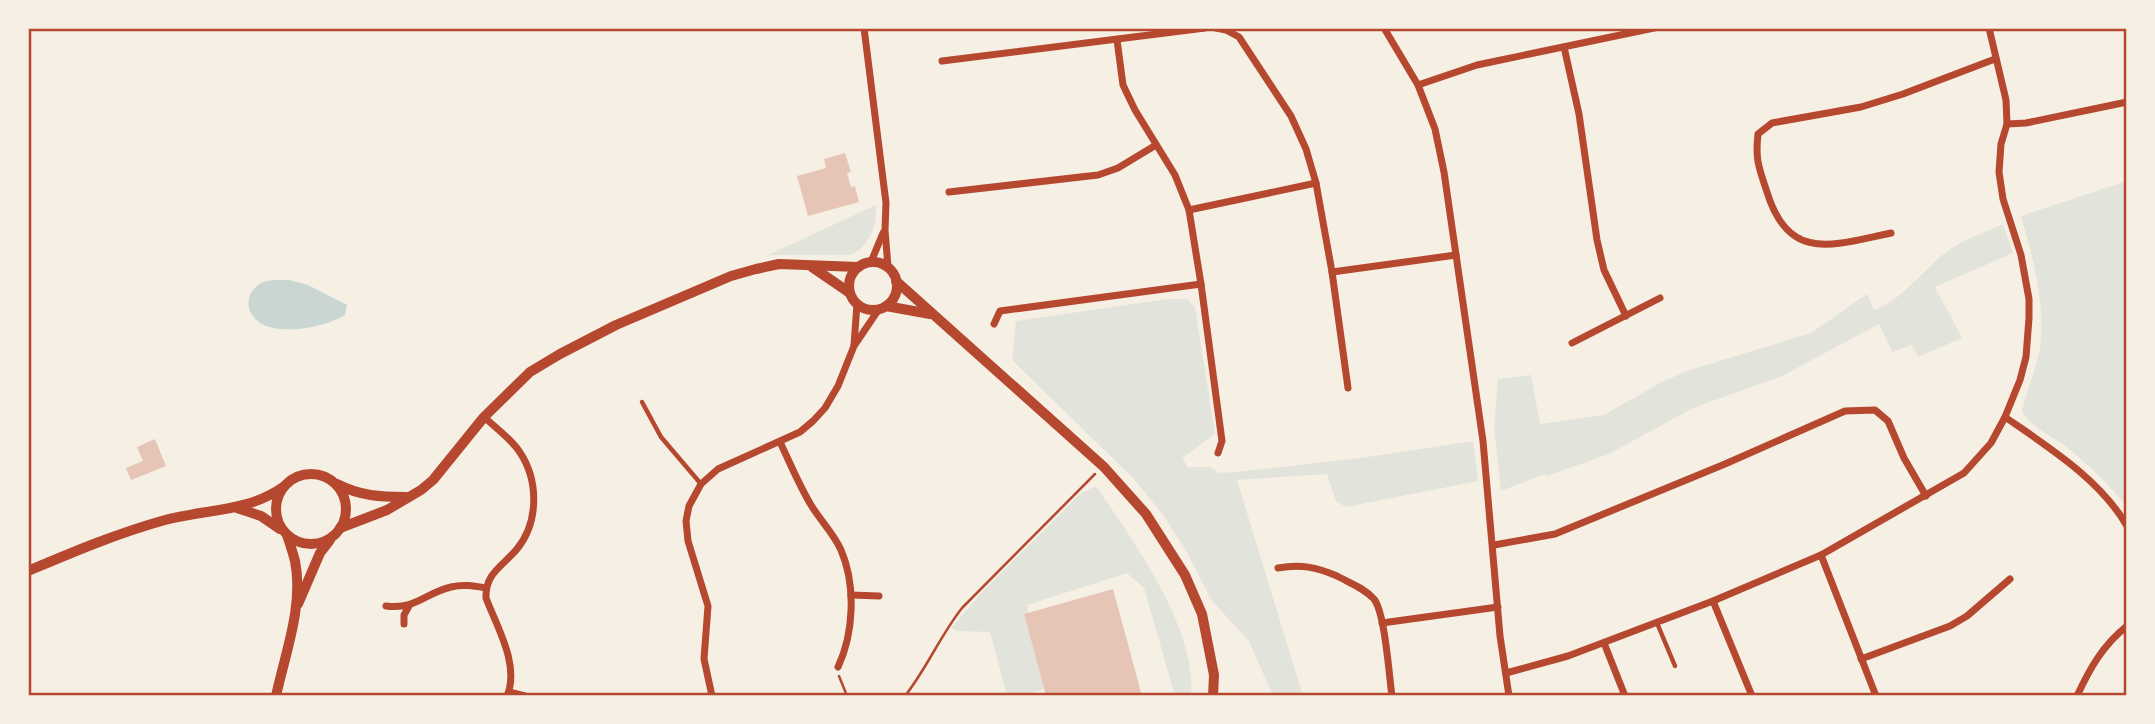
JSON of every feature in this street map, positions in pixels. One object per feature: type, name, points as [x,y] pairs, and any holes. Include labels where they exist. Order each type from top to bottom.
[{"type":"street","points":[[864,28],[886,203],[888,267],[896,281],[1104,467],[1146,514],[1185,575],[1202,614],[1214,675],[1213,696]]},
{"type":"street","points":[[942,61],[1117,40],[1164,31],[1205,28]]},
{"type":"street","points":[[1216,28],[1239,37],[1291,116],[1306,149],[1316,183],[1332,272],[1348,388]]},
{"type":"street","points":[[1384,28],[1418,85],[1435,129],[1444,173],[1483,441],[1498,607],[1510,696]]},
{"type":"street","points":[[1418,85],[1477,65],[1654,28]]},
{"type":"street","points":[[1506,674],[1604,643],[1821,555],[1964,473],[1991,443],[2005,418],[2023,368],[2029,299],[2021,255],[2003,199],[1999,172],[2001,144],[2007,124],[2006,100],[1989,28]]},
{"type":"street","points":[[1117,40],[1123,85],[1135,110],[1175,175],[1189,210],[1222,440],[1218,453]]},
{"type":"street","points":[[1564,47],[1580,114],[1597,240],[1604,270],[1626,316]]},
{"type":"street","points":[[1891,233],[1835,244],[1810,243],[1788,234],[1773,212],[1755,155],[1758,134],[1772,123],[1861,107],[1995,59]]},
{"type":"street","points":[[2007,124],[2026,123],[2127,102]]},
{"type":"street","points":[[949,192],[1098,175],[1118,168],[1156,145]]},
{"type":"street","points":[[1189,210],[1316,183]]},
{"type":"street","points":[[871,262],[885,230]]},
{"type":"street","points":[[1332,272],[1456,255]]},
{"type":"street","points":[[237,508],[261,516],[298,542],[322,542],[337,532],[387,510],[433,480],[484,417],[530,372],[616,325],[731,276],[779,264],[858,267],[871,262],[888,267]]},
{"type":"street","points":[[812,267],[850,293]]},
{"type":"street","points":[[854,346],[856,304],[850,293],[849,279],[858,267]]},
{"type":"street","points":[[712,696],[705,659],[708,606],[688,541],[686,521],[689,506],[701,484],[718,469],[800,432],[825,408],[838,386],[854,346],[883,307],[893,299],[896,281]]},
{"type":"street","points":[[994,324],[999,311],[1201,284]]},
{"type":"street","points":[[1572,343],[1660,298]]},
{"type":"street","points":[[856,304],[871,310],[883,307],[933,315]]},
{"type":"street","points":[[1494,545],[1555,534],[1846,411],[1875,411],[1888,421],[1904,458],[1926,495]]},
{"type":"street","points":[[484,417],[510,440],[519,452],[532,480],[532,520],[517,549],[494,571],[486,588],[486,598],[510,663],[512,675],[508,694],[525,696]]},
{"type":"street","points":[[2005,418],[2048,447],[2101,492],[2127,526]]},
{"type":"street","points":[[780,442],[800,487],[841,550],[848,570],[851,596],[848,636],[838,667]]},
{"type":"street","points":[[28,571],[144,526],[201,511],[237,508],[261,500],[304,474],[317,474],[351,492],[371,496],[409,497]]},
{"type":"street","points":[[294,613],[320,553],[345,517],[341,492],[333,482]]},
{"type":"street","points":[[276,696],[294,613],[295,562],[285,533],[277,520],[275,508],[283,487]]},
{"type":"street","points":[[1821,555],[1876,696]]},
{"type":"street","points":[[1278,568],[1311,566],[1364,589],[1377,602],[1392,696]]},
{"type":"street","points":[[1861,659],[1950,626],[1967,616],[2010,579]]},
{"type":"street","points":[[386,606],[409,606],[453,586],[486,588]]},
{"type":"street","points":[[851,596],[879,596]]},
{"type":"street","points":[[1713,601],[1752,696]]},
{"type":"street","points":[[404,624],[404,615],[409,606]]},
{"type":"street","points":[[1382,623],[1498,607]]},
{"type":"street","points":[[2077,696],[2090,668],[2111,638],[2127,626]]},
{"type":"street","points":[[1604,643],[1625,696]]},
{"type":"lane","points":[[642,402],[661,437],[701,484]]},
{"type":"lane","points":[[1657,622],[1675,666]]},
{"type":"path","points":[[905,696],[932,656],[945,630],[962,608],[1089,478],[1104,467]]},
{"type":"path","points":[[838,667],[847,696]]},
{"type":"shaded area","points":[[2127,181],[2127,508],[2092,469],[2063,444],[2031,423],[2022,411],[2040,348],[2041,315],[2037,281],[2021,216]]},
{"type":"shaded area","points":[[876,205],[875,220],[868,240],[851,255],[768,255]]},
{"type":"shaded area","points":[[2003,224],[2013,253],[1935,287],[1962,338],[1918,357],[1912,345],[1892,352],[1879,324],[1782,376],[1693,408],[1609,454],[1501,491],[1494,426],[1498,379],[1531,375],[1540,424],[1604,415],[1687,371],[1811,333],[1867,294],[1874,310],[1885,305],[1952,248]]},
{"type":"shaded area","points":[[289,280],[308,285],[347,305],[345,315],[327,323],[303,328],[279,329],[260,323],[249,308],[252,292],[264,282]]},
{"type":"shaded area","points":[[1168,299],[1187,299],[1195,307],[1215,434],[1182,458],[1188,467],[1211,467],[1219,473],[1236,472],[1361,458],[1473,441],[1478,481],[1346,507],[1336,501],[1327,474],[1237,480],[1303,696],[1273,696],[1249,641],[1212,601],[1187,552],[1163,515],[1134,479],[1012,360],[1016,321]]},
{"type":"shaded area","points":[[1096,486],[1144,558],[1173,614],[1184,642],[1190,669],[1191,696],[1175,696],[1144,588],[1127,573],[1027,605],[1028,613],[1024,614],[1044,689],[1021,696],[1007,696],[990,632],[957,631],[951,628],[985,589],[1081,493]]},
{"type":"building","points":[[845,153],[851,172],[847,173],[851,187],[855,186],[859,202],[808,216],[797,176],[826,168],[824,159]]},
{"type":"building","points":[[155,439],[166,466],[131,480],[126,468],[143,461],[137,447]]},
{"type":"building","points":[[1113,589],[1142,696],[1046,696],[1024,614]]}]
